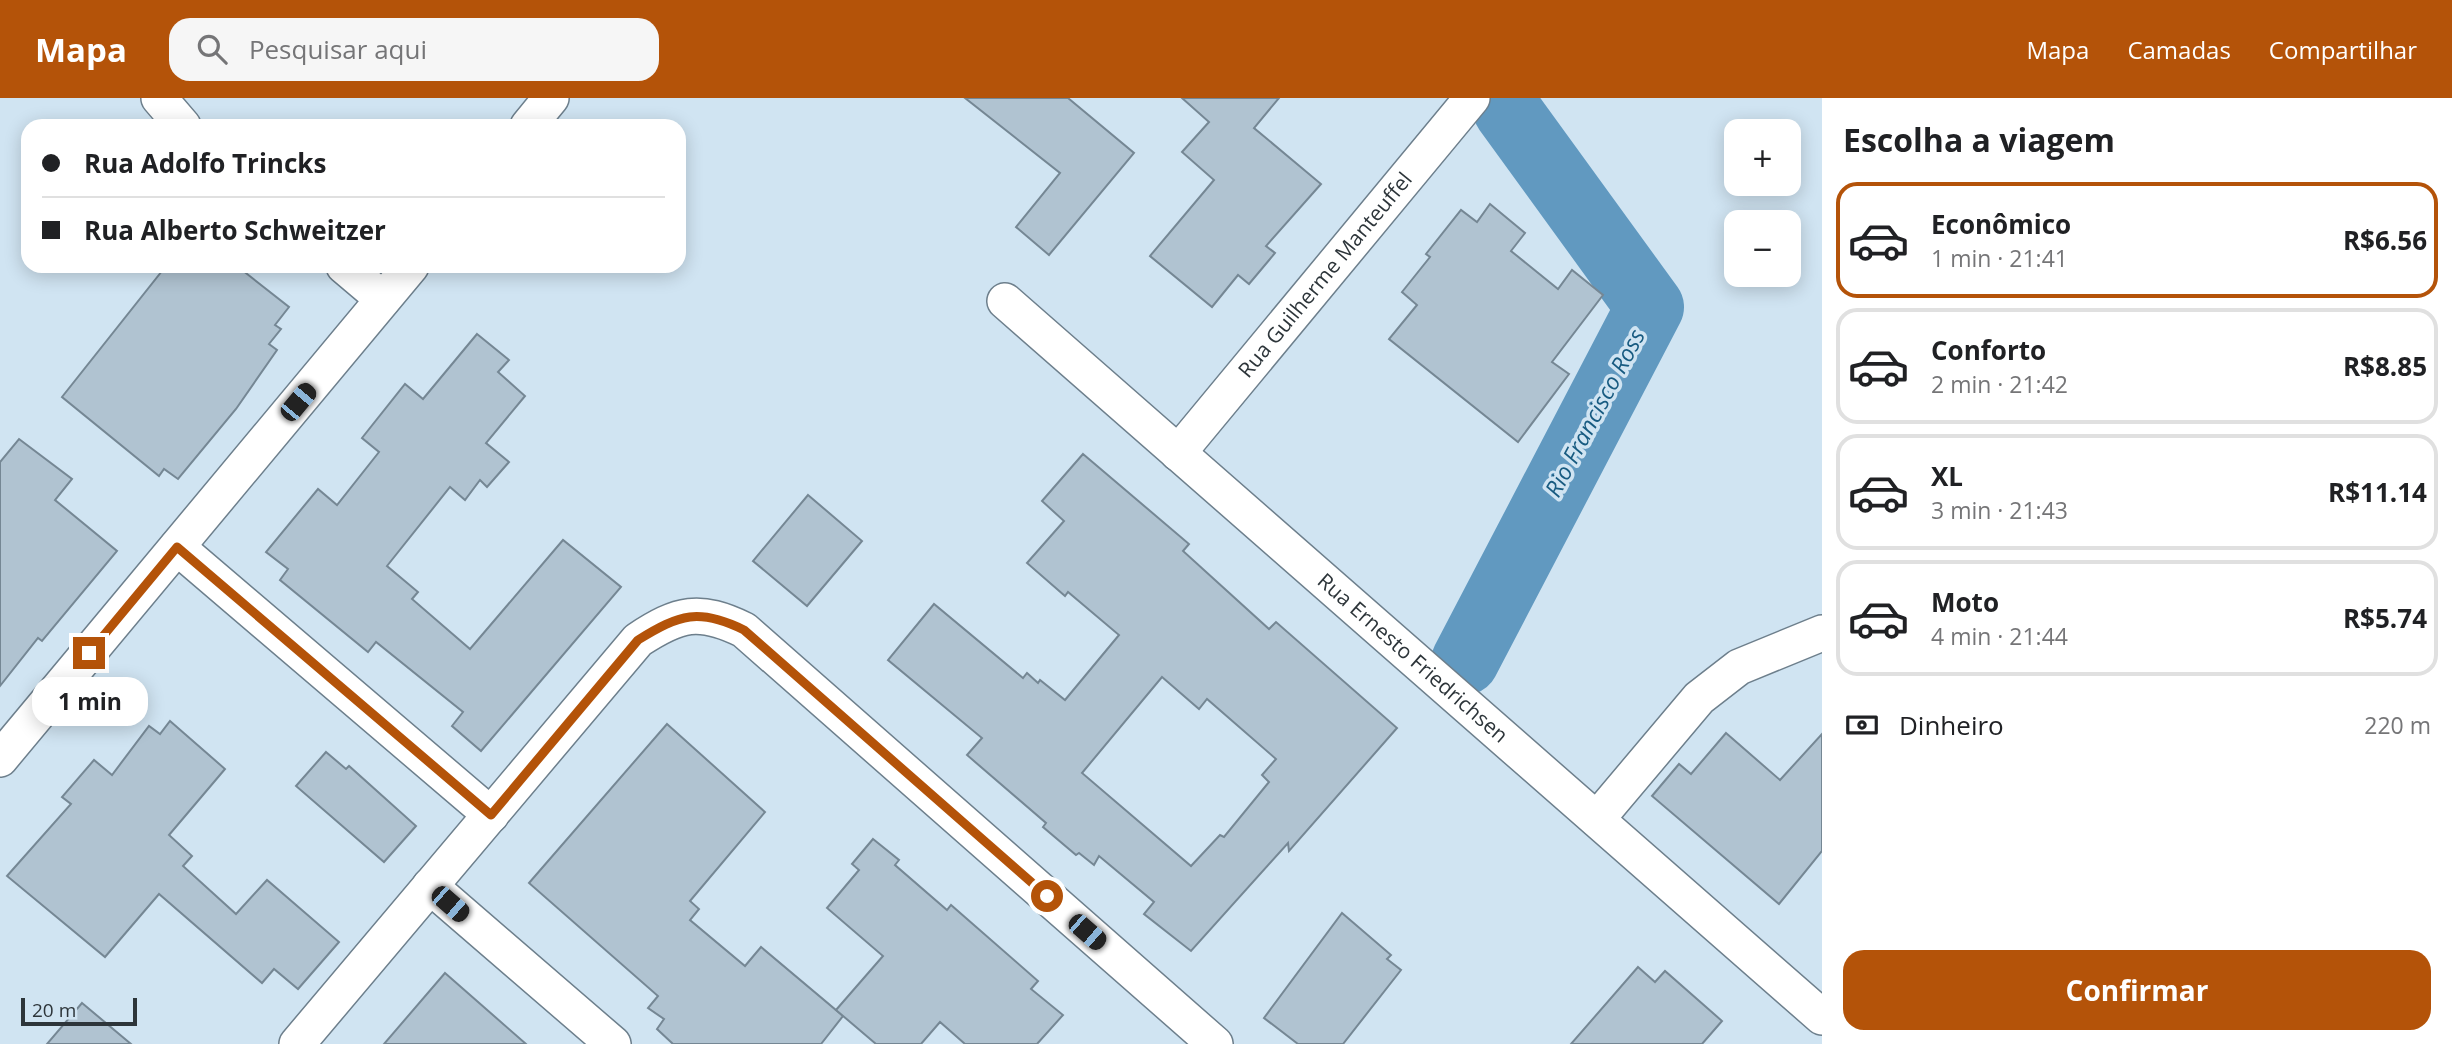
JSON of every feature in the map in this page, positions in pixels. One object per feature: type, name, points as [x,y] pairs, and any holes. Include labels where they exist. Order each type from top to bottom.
[{"type":"street","points":[[159,98],[177,119]]},
{"type":"street","points":[[534,119],[551,98]]},
{"type":"street","name":"Rua Guilherme Manteuffel","points":[[1178,453],[1472,98]]},
{"type":"street","points":[[352,273],[383,299]]},
{"type":"street","points":[[0,759],[405,273]]},
{"type":"street","name":"Rua Ernesto Friedrichsen","points":[[1005,301],[1822,1017]]},
{"type":"street","points":[[177,547],[491,815]]},
{"type":"street","points":[[298,1044],[638,640],[665,623],[686,615],[718,617],[744,630],[1209,1042]]},
{"type":"street","points":[[1597,819],[1699,698],[1739,667],[1822,633]]},
{"type":"street","points":[[430,886],[613,1044]]},
{"type":"building","points":[[965,98],[1068,98],[1134,153],[1049,255],[1016,227],[1060,173]]},
{"type":"building","points":[[1182,98],[1279,98],[1254,128],[1321,184],[1266,246],[1275,253],[1249,284],[1238,275],[1212,307],[1150,256],[1214,180],[1182,152],[1209,122]]},
{"type":"building","points":[[1490,204],[1525,233],[1511,251],[1558,289],[1572,270],[1603,295],[1552,362],[1569,374],[1518,442],[1389,339],[1417,305],[1402,292],[1430,257],[1426,254],[1461,210],[1477,222]]},
{"type":"building","points":[[160,273],[246,273],[289,307],[275,325],[281,329],[269,344],[277,350],[236,409],[178,479],[164,469],[159,476],[62,397]]},
{"type":"building","points":[[477,334],[509,360],[498,372],[525,396],[486,443],[509,462],[487,487],[480,480],[465,500],[450,487],[387,566],[418,592],[412,599],[470,649],[563,540],[621,587],[481,751],[452,726],[463,712],[376,642],[368,652],[280,580],[288,569],[266,552],[318,489],[337,505],[379,452],[362,438],[405,384],[423,399]]},
{"type":"building","points":[[19,439],[72,479],[55,500],[117,551],[42,641],[38,638],[0,686],[0,462]]},
{"type":"building","points":[[1083,454],[1189,544],[1183,551],[1269,629],[1276,622],[1397,728],[1289,851],[1288,843],[1191,951],[1144,914],[1154,902],[1099,856],[1094,865],[1079,853],[1076,855],[1043,827],[1046,823],[967,755],[982,738],[888,660],[934,604],[1023,678],[1027,673],[1065,700],[1119,635],[1068,592],[1065,596],[1027,563],[1064,521],[1042,501]],"holes":[[[1162,677],[1199,709],[1207,699],[1276,759],[1262,775],[1269,782],[1224,837],[1220,835],[1191,866],[1082,773]]]},
{"type":"building","points":[[808,495],[862,541],[807,606],[753,561]]},
{"type":"building","points":[[170,721],[225,769],[169,835],[192,856],[183,866],[236,914],[267,880],[339,942],[298,989],[274,969],[262,983],[159,894],[105,957],[7,876],[71,804],[62,797],[94,760],[112,775],[149,726],[160,734]]},
{"type":"building","points":[[667,724],[765,812],[690,901],[699,909],[690,920],[745,966],[761,947],[843,1016],[821,1044],[673,1044],[657,1029],[664,1019],[648,1008],[658,996],[529,883]]},
{"type":"building","points":[[1726,733],[1780,780],[1822,734],[1822,851],[1779,904],[1652,796],[1679,764],[1691,774]]},
{"type":"building","points":[[326,752],[346,769],[349,766],[416,826],[384,862],[296,786]]},
{"type":"building","points":[[873,839],[899,860],[895,865],[947,910],[951,905],[1038,981],[1031,989],[1063,1015],[1037,1044],[965,1044],[940,1022],[921,1044],[876,1044],[836,1010],[883,956],[827,908],[859,870],[852,864]]},
{"type":"building","points":[[1342,913],[1391,955],[1387,959],[1401,970],[1343,1044],[1298,1044],[1264,1018]]},
{"type":"building","points":[[1638,967],[1655,982],[1665,971],[1722,1021],[1702,1044],[1571,1044]]},
{"type":"building","points":[[445,973],[526,1044],[384,1044]]},
{"type":"building","points":[[82,1003],[131,1044],[47,1044]]},
{"type":"waterway","name":"Rio Francisco Ross","points":[[1465,661],[1650,307],[1507,110]]},
{"type":"route","points":[[89,653],[177,547],[491,815],[638,640],[665,623],[686,615],[718,617],[744,630],[1047,896]]}]
